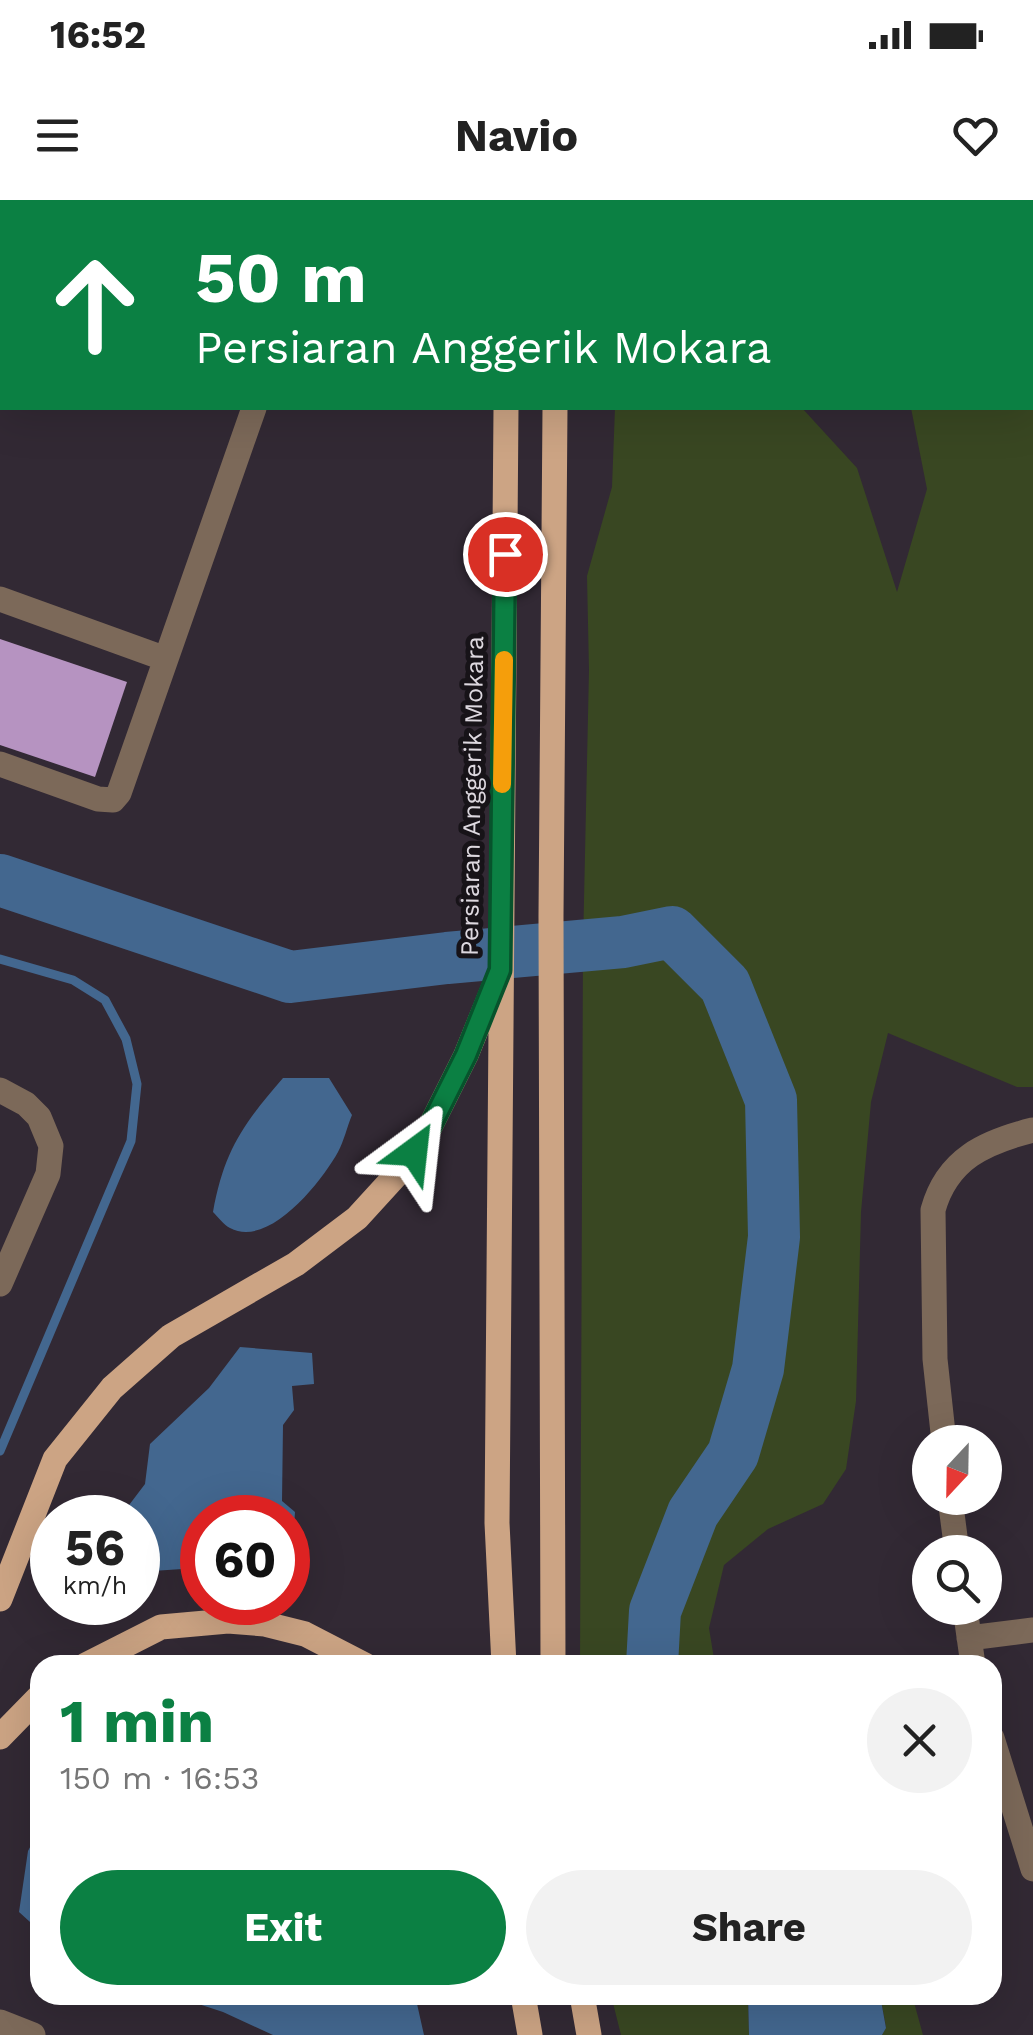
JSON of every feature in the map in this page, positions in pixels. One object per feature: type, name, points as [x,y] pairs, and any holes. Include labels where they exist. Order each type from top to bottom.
[{"type":"main road","name":"Persiaran Anggerik Mokara","points":[[504,1655],[497,1523],[506,410]]},
{"type":"main road","points":[[553,1655],[551,916],[555,410]]},
{"type":"main road","points":[[0,1599],[55,1459],[112,1388],[171,1336],[296,1264],[357,1218],[399,1172],[428,1131],[466,1055],[500,970]]},
{"type":"main road","points":[[106,1655],[161,1628],[228,1621],[266,1624],[306,1634],[345,1655]]},
{"type":"main road","points":[[0,1738],[30,1706]]},
{"type":"main road","points":[[525,2005],[530,2035]]},
{"type":"main road","points":[[584,2005],[589,2035]]},
{"type":"street","points":[[0,764],[113,800],[123,782],[253,410]]},
{"type":"street","points":[[0,599],[166,659]]},
{"type":"street","points":[[0,1090],[26,1104],[39,1117],[52,1146],[48,1174],[0,1284]]},
{"type":"street","points":[[943,1425],[933,1305],[931,1234],[936,1199],[952,1168],[996,1140],[1033,1130]]},
{"type":"street","points":[[967,1625],[972,1655]]},
{"type":"street","points":[[969,1638],[1033,1630]]},
{"type":"street","points":[[1002,1763],[1025,1821],[1031,1859]]},
{"type":"street","points":[[0,2022],[33,2035]]},
{"type":"green space","points":[[615,410],[804,410],[857,468],[897,592],[927,489],[911,410],[1033,410],[1033,1087],[1017,1087],[888,1033],[871,1102],[861,1212],[856,1401],[846,1469],[823,1504],[768,1529],[724,1565],[709,1628],[713,1655],[580,1655],[587,576],[612,487]]},
{"type":"green space","points":[[614,2005],[748,2005],[749,2035],[621,2035]]},
{"type":"green space","points":[[882,2005],[915,2005],[923,2035],[882,2035],[886,2027]]},
{"type":"water","points":[[283,1078],[329,1078],[352,1115],[344,1139],[320,1179],[293,1209],[261,1229],[245,1232],[230,1228],[213,1212],[229,1155],[246,1125]]},
{"type":"water","points":[[240,1347],[312,1353],[314,1384],[292,1386],[294,1410],[283,1425],[282,1495],[180,1495],[180,1569],[160,1571],[160,1495],[137,1495],[145,1484],[150,1444],[209,1388]]},
{"type":"water","points":[[30,1847],[30,1922],[19,1912]]},
{"type":"water","points":[[202,2005],[417,2005],[424,2035],[273,2035]]},
{"type":"water","points":[[748,2005],[882,2005],[886,2028],[882,2035],[749,2035]]},
{"type":"building","points":[[0,639],[127,682],[95,777],[0,745]]},
{"type":"waterway","points":[[0,880],[290,977],[623,942],[672,932],[725,985],[771,1100],[774,1237],[758,1369],[733,1454],[693,1513],[655,1611],[653,1655]]},
{"type":"waterway","points":[[0,959],[73,980],[105,1000],[126,1039],[137,1084],[131,1141],[0,1451]]},
{"type":"slow traffic","points":[[502,784],[504,660]]},
{"type":"route","points":[[414,1152],[466,1055],[500,970],[505,554]]}]
